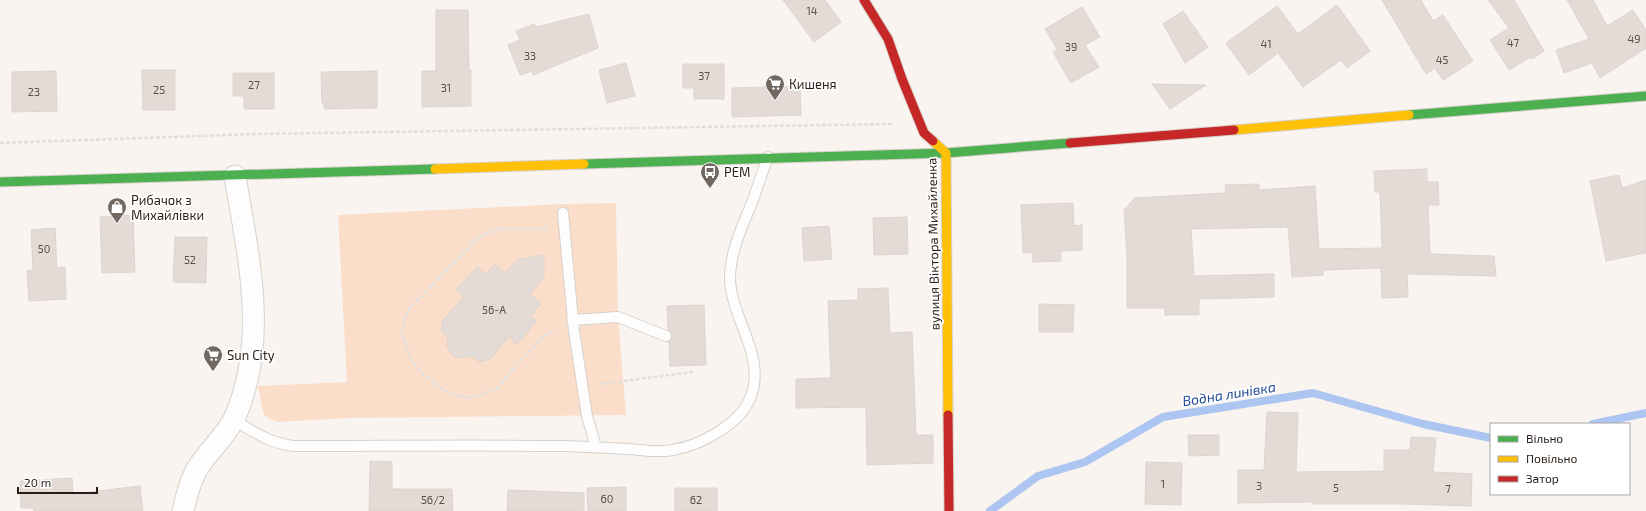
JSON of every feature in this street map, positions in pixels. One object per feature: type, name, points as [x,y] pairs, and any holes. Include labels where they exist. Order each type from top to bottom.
[{"type":"street","name":"вулиця Віктора Михайленка","points":[[864,0],[888,39],[902,79],[924,133],[946,153],[949,511]]},
{"type":"street","points":[[0,182],[235,176],[768,157],[946,153],[1646,96]]},
{"type":"street","points":[[183,511],[191,481],[199,466],[234,420],[244,396],[253,349],[254,324],[249,267],[235,176]]},
{"type":"lane","points":[[234,420],[270,441],[293,446],[596,447],[655,451],[672,450],[689,446],[723,429],[736,419],[745,408],[751,396],[754,384],[754,371],[747,340],[733,299],[731,288],[731,269],[740,230],[768,157]]},
{"type":"lane","points":[[563,214],[572,320],[587,416],[596,447]]},
{"type":"lane","points":[[572,320],[618,317],[666,336]]},
{"type":"path","points":[[0,143],[256,134],[899,124]]},
{"type":"path","points":[[564,229],[499,229],[479,237],[410,307],[405,317],[402,331],[411,360],[424,375],[442,389],[455,395],[467,398],[498,388],[511,371],[547,333],[574,331]]},
{"type":"path","points":[[583,386],[693,372]]},
{"type":"shaded area","points":[[616,203],[618,317],[626,415],[350,418],[277,422],[266,417],[263,412],[258,386],[347,382],[338,215],[563,204]]},
{"type":"building","points":[[783,0],[825,0],[841,22],[814,42]]},
{"type":"building","points":[[1382,0],[1421,0],[1433,21],[1443,15],[1473,61],[1443,80],[1435,68],[1426,74]]},
{"type":"building","points":[[1488,0],[1514,0],[1544,51],[1532,59],[1531,57],[1509,70],[1490,40],[1509,28]]},
{"type":"building","points":[[1567,0],[1593,0],[1607,26],[1633,10],[1646,30],[1646,48],[1600,78],[1592,63],[1564,73],[1556,50],[1589,39]]},
{"type":"building","points":[[1337,5],[1370,51],[1347,68],[1341,60],[1303,87],[1278,53],[1249,75],[1226,43],[1277,6],[1298,34]]},
{"type":"building","points":[[1082,7],[1100,37],[1085,45],[1099,67],[1071,83],[1053,52],[1057,49],[1045,29]]},
{"type":"building","points":[[436,10],[468,10],[471,106],[422,107],[422,71],[436,71]]},
{"type":"building","points":[[1183,11],[1208,47],[1185,63],[1163,24]]},
{"type":"building","points":[[589,14],[598,48],[533,75],[532,71],[520,75],[508,45],[520,40],[516,31],[534,24],[536,27]]},
{"type":"building","points":[[626,63],[635,96],[607,103],[599,70]]},
{"type":"building","points":[[683,64],[724,64],[724,99],[694,99],[694,88],[683,88]]},
{"type":"building","points":[[142,70],[175,70],[175,110],[143,110]]},
{"type":"building","points":[[56,71],[57,111],[12,112],[12,72]]},
{"type":"building","points":[[377,71],[377,108],[324,109],[324,103],[322,103],[321,72]]},
{"type":"building","points":[[233,73],[274,73],[274,109],[244,109],[244,96],[233,96]]},
{"type":"building","points":[[1152,84],[1206,85],[1170,109]]},
{"type":"building","points":[[800,86],[801,115],[732,117],[732,88]]},
{"type":"building","points":[[1427,169],[1427,182],[1438,182],[1439,205],[1428,205],[1430,254],[1494,256],[1496,276],[1407,274],[1408,297],[1382,298],[1381,268],[1323,270],[1323,275],[1292,277],[1288,227],[1191,229],[1194,276],[1274,274],[1274,297],[1199,299],[1199,315],[1165,315],[1165,308],[1127,308],[1127,256],[1124,210],[1135,198],[1226,193],[1225,185],[1259,184],[1259,190],[1315,186],[1319,249],[1382,248],[1380,192],[1375,192],[1374,171]]},
{"type":"building","points":[[1619,175],[1622,188],[1646,180],[1646,253],[1606,261],[1590,181]]},
{"type":"building","points":[[1073,203],[1074,226],[1082,225],[1082,250],[1061,251],[1061,261],[1033,262],[1032,252],[1023,253],[1021,205]]},
{"type":"building","points":[[133,215],[135,272],[102,273],[100,217]]},
{"type":"building","points":[[907,217],[908,254],[874,255],[873,218]]},
{"type":"building","points":[[829,226],[832,259],[804,261],[802,228]]},
{"type":"building","points":[[55,228],[57,268],[65,267],[66,299],[29,301],[27,271],[33,270],[31,230]]},
{"type":"building","points":[[175,237],[207,237],[206,283],[173,282]]},
{"type":"building","points":[[544,255],[544,277],[530,294],[541,304],[530,316],[537,321],[517,344],[509,337],[490,359],[479,362],[472,356],[458,358],[451,354],[447,346],[448,337],[442,332],[442,321],[464,297],[456,290],[477,267],[486,275],[495,264],[505,273],[517,260]]},
{"type":"building","points":[[888,288],[890,333],[912,332],[916,435],[933,435],[933,463],[867,465],[866,407],[796,408],[796,379],[831,378],[828,301],[858,300],[858,289]]},
{"type":"building","points":[[1039,304],[1074,305],[1073,332],[1039,332]]},
{"type":"building","points":[[704,305],[706,365],[670,366],[669,342],[672,335],[668,330],[667,306]]},
{"type":"building","points":[[1267,412],[1298,413],[1296,472],[1384,471],[1384,450],[1410,450],[1411,437],[1436,438],[1433,472],[1472,474],[1471,506],[1313,504],[1313,502],[1238,503],[1238,470],[1264,470]]},
{"type":"building","points":[[1188,435],[1219,435],[1219,455],[1189,456]]},
{"type":"building","points":[[370,461],[392,462],[392,489],[452,489],[453,511],[369,511]]},
{"type":"building","points":[[1146,462],[1182,463],[1181,505],[1145,504]]},
{"type":"building","points":[[72,478],[73,494],[140,486],[143,511],[34,511],[34,508],[21,508],[20,481]]},
{"type":"building","points":[[626,487],[626,511],[588,511],[587,488]]},
{"type":"building","points":[[675,488],[717,488],[717,511],[675,511]]},
{"type":"building","points":[[508,490],[584,493],[584,511],[507,511]]},
{"type":"waterway","name":"Водна линівка","points":[[990,511],[1038,476],[1085,462],[1163,417],[1313,393],[1423,424],[1490,438]]},
{"type":"waterway","name":"Водна линівка","points":[[1598,423],[1646,413]]},
{"type":"traffic: fast","points":[[1409,115],[1646,96]]},
{"type":"traffic: fast","points":[[584,164],[946,153],[1070,143]]},
{"type":"traffic: fast","points":[[0,182],[435,169]]},
{"type":"traffic: slow","points":[[1234,130],[1409,115]]},
{"type":"traffic: slow","points":[[933,141],[946,153],[948,415]]},
{"type":"traffic: slow","points":[[435,169],[584,164]]},
{"type":"traffic: jam","points":[[864,0],[888,39],[902,79],[924,133],[933,141]]},
{"type":"traffic: jam","points":[[1070,143],[1234,130]]},
{"type":"traffic: jam","points":[[948,415],[949,511]]},
{"type":"place","name":"Кишеня","points":[[775,101]]},
{"type":"place","name":"РЕМ","points":[[710,189]]},
{"type":"place","name":"Рибачок з Михайлівки","points":[[117,224]]},
{"type":"place","name":"Sun City","points":[[213,372]]}]
